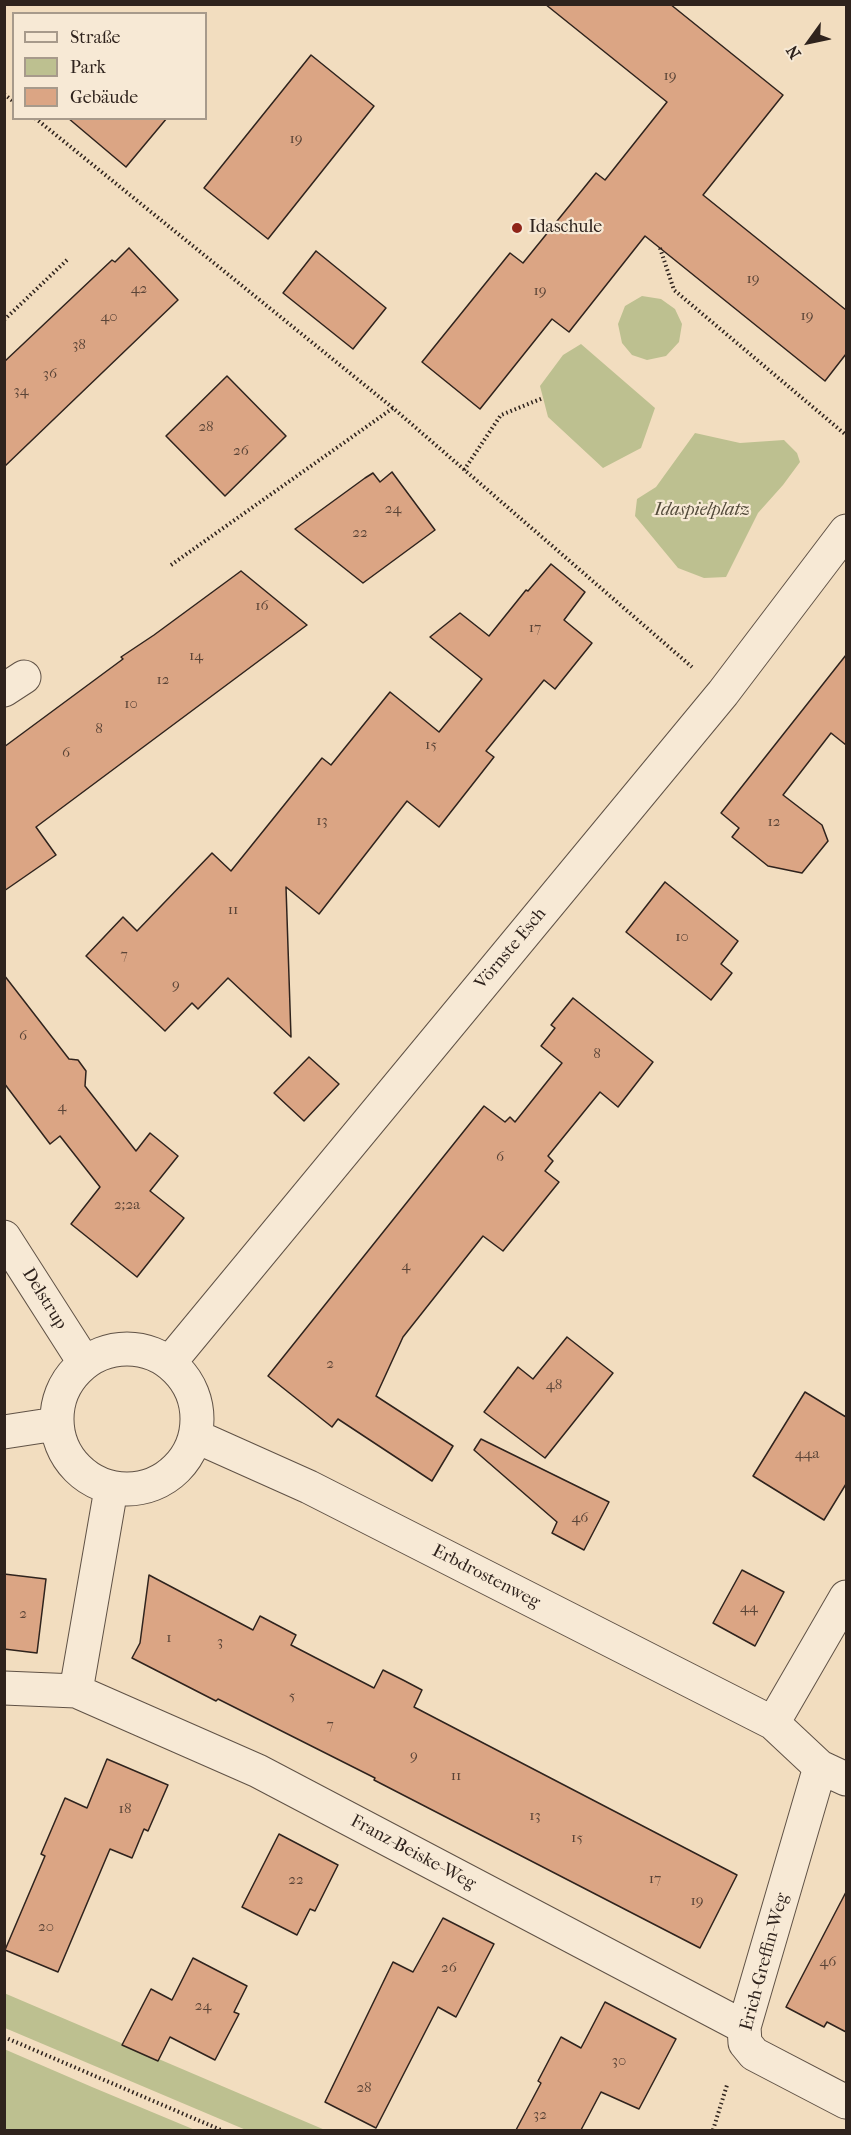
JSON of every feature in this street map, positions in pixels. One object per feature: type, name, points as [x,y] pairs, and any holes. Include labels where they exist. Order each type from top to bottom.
[{"type":"street","name":"Vörnste Esch","points":[[170,1362],[723,693],[846,531]]},
{"type":"street","name":"Delstrup","points":[[4,1237],[84,1362]]},
{"type":"street","points":[[112,1349],[142,1350],[170,1362],[188,1383],[197,1409],[195,1436],[184,1461],[164,1480],[139,1489],[111,1489],[84,1476],[65,1453],[56,1424],[62,1389],[84,1362],[112,1349]]},
{"type":"street","points":[[4,1432],[56,1424]]},
{"type":"street","name":"Erbdrostenweg","points":[[195,1436],[309,1487],[773,1724],[833,1773]]},
{"type":"street","points":[[76,1691],[111,1489]]},
{"type":"street","points":[[773,1724],[846,1598]]},
{"type":"street","name":"Franz-Beiske-Weg","points":[[4,1688],[76,1691],[258,1771],[744,2027]]},
{"type":"street","name":"Erich-Greffin-Weg","points":[[833,1773],[744,2027],[745,2043],[754,2054],[846,2102]]},
{"type":"path","points":[[37,120],[393,408],[723,693]]},
{"type":"path","points":[[660,248],[674,290],[846,435]]},
{"type":"path","points":[[4,320],[68,259]]},
{"type":"path","points":[[464,470],[501,416],[543,398]]},
{"type":"path","points":[[171,565],[393,408]]},
{"type":"path","points":[[4,2037],[221,2130]]},
{"type":"green space","points":[[642,296],[661,299],[675,309],[682,324],[679,342],[666,356],[647,360],[632,355],[622,343],[618,324],[625,306]]},
{"type":"green space","points":[[581,344],[655,408],[641,448],[603,468],[548,417],[540,386],[563,355]]},
{"type":"green space","name":"Idaspielplatz","points":[[695,433],[740,443],[784,440],[797,453],[800,462],[758,513],[726,577],[704,578],[678,568],[635,516],[637,499],[656,487]]},
{"type":"green space","points":[[4,1993],[325,2130],[246,2130],[5,2028]]},
{"type":"green space","points":[[4,2049],[92,2087],[195,2130],[5,2130]]},
{"type":"building","points":[[545,4],[670,4],[783,95],[703,195],[846,310],[846,354],[825,381],[645,236],[569,332],[552,319],[480,409],[422,362],[510,253],[523,263],[596,173],[605,180],[667,102]]},
{"type":"building","points":[[311,55],[374,106],[268,239],[204,188]]},
{"type":"building","points":[[70,120],[165,120],[126,167]]},
{"type":"building","points":[[129,248],[178,300],[4,467],[4,362],[112,260],[115,262]]},
{"type":"building","points":[[316,251],[386,308],[353,349],[283,293]]},
{"type":"building","points":[[227,376],[286,436],[225,496],[166,436]]},
{"type":"building","points":[[392,472],[435,530],[363,583],[295,529],[373,473],[380,482]]},
{"type":"building","points":[[551,564],[585,592],[564,620],[592,643],[555,689],[544,680],[486,751],[494,757],[439,827],[407,801],[319,914],[286,887],[291,1037],[228,978],[198,1009],[192,1003],[165,1031],[86,956],[123,917],[137,931],[212,853],[231,871],[322,758],[331,765],[390,692],[439,732],[482,679],[430,637],[460,613],[489,636],[526,590],[528,591]]},
{"type":"building","points":[[241,571],[307,625],[36,827],[56,855],[4,891],[4,747],[123,659],[121,657]]},
{"type":"building","points":[[846,655],[846,745],[831,733],[783,795],[822,825],[828,841],[802,873],[768,866],[732,837],[739,828],[721,813]]},
{"type":"building","points":[[665,882],[738,941],[721,964],[732,973],[711,1000],[626,932]]},
{"type":"building","points":[[4,975],[69,1059],[78,1060],[86,1071],[85,1086],[136,1151],[150,1133],[178,1156],[150,1191],[184,1218],[137,1277],[71,1224],[100,1187],[60,1136],[50,1144],[4,1083]]},
{"type":"building","points":[[573,998],[653,1062],[618,1107],[600,1092],[548,1156],[553,1161],[545,1171],[559,1182],[503,1251],[483,1236],[403,1337],[376,1396],[453,1446],[432,1481],[338,1419],[332,1427],[268,1376],[484,1106],[505,1122],[510,1117],[515,1122],[562,1063],[541,1046],[555,1028],[551,1025]]},
{"type":"building","points":[[309,1057],[339,1084],[304,1121],[274,1093]]},
{"type":"building","points":[[567,1337],[613,1373],[545,1458],[484,1412],[518,1367],[533,1379]]},
{"type":"building","points":[[805,1392],[846,1417],[846,1484],[824,1520],[753,1476]]},
{"type":"building","points":[[481,1439],[609,1502],[584,1550],[552,1533],[557,1522],[474,1450]]},
{"type":"building","points":[[742,1570],[784,1592],[755,1646],[713,1623]]},
{"type":"building","points":[[4,1574],[46,1579],[37,1653],[4,1649]]},
{"type":"building","points":[[149,1575],[253,1630],[260,1616],[296,1635],[291,1645],[374,1688],[383,1670],[403,1680],[422,1690],[414,1707],[737,1875],[700,1948],[374,1780],[375,1778],[132,1658],[140,1643]]},
{"type":"building","points":[[107,1759],[168,1785],[148,1831],[144,1829],[132,1858],[110,1849],[58,1972],[5,1950],[45,1856],[41,1854],[65,1798],[87,1808]]},
{"type":"building","points":[[279,1834],[338,1865],[315,1911],[310,1909],[297,1935],[242,1907]]},
{"type":"building","points":[[846,1892],[846,2032],[827,2022],[824,2027],[786,2007]]},
{"type":"building","points":[[443,1918],[494,1944],[456,2017],[438,2007],[376,2128],[325,2102],[393,1962],[413,1972]]},
{"type":"building","points":[[193,1958],[247,1986],[234,2012],[239,2014],[215,2060],[170,2037],[158,2061],[122,2045],[151,1989],[172,2000]]},
{"type":"building","points":[[605,2002],[676,2039],[639,2109],[601,2092],[581,2130],[516,2130],[541,2083],[538,2081],[561,2037],[581,2048]]},
{"type":"place","name":"Idaschule","points":[[517,228]]}]
